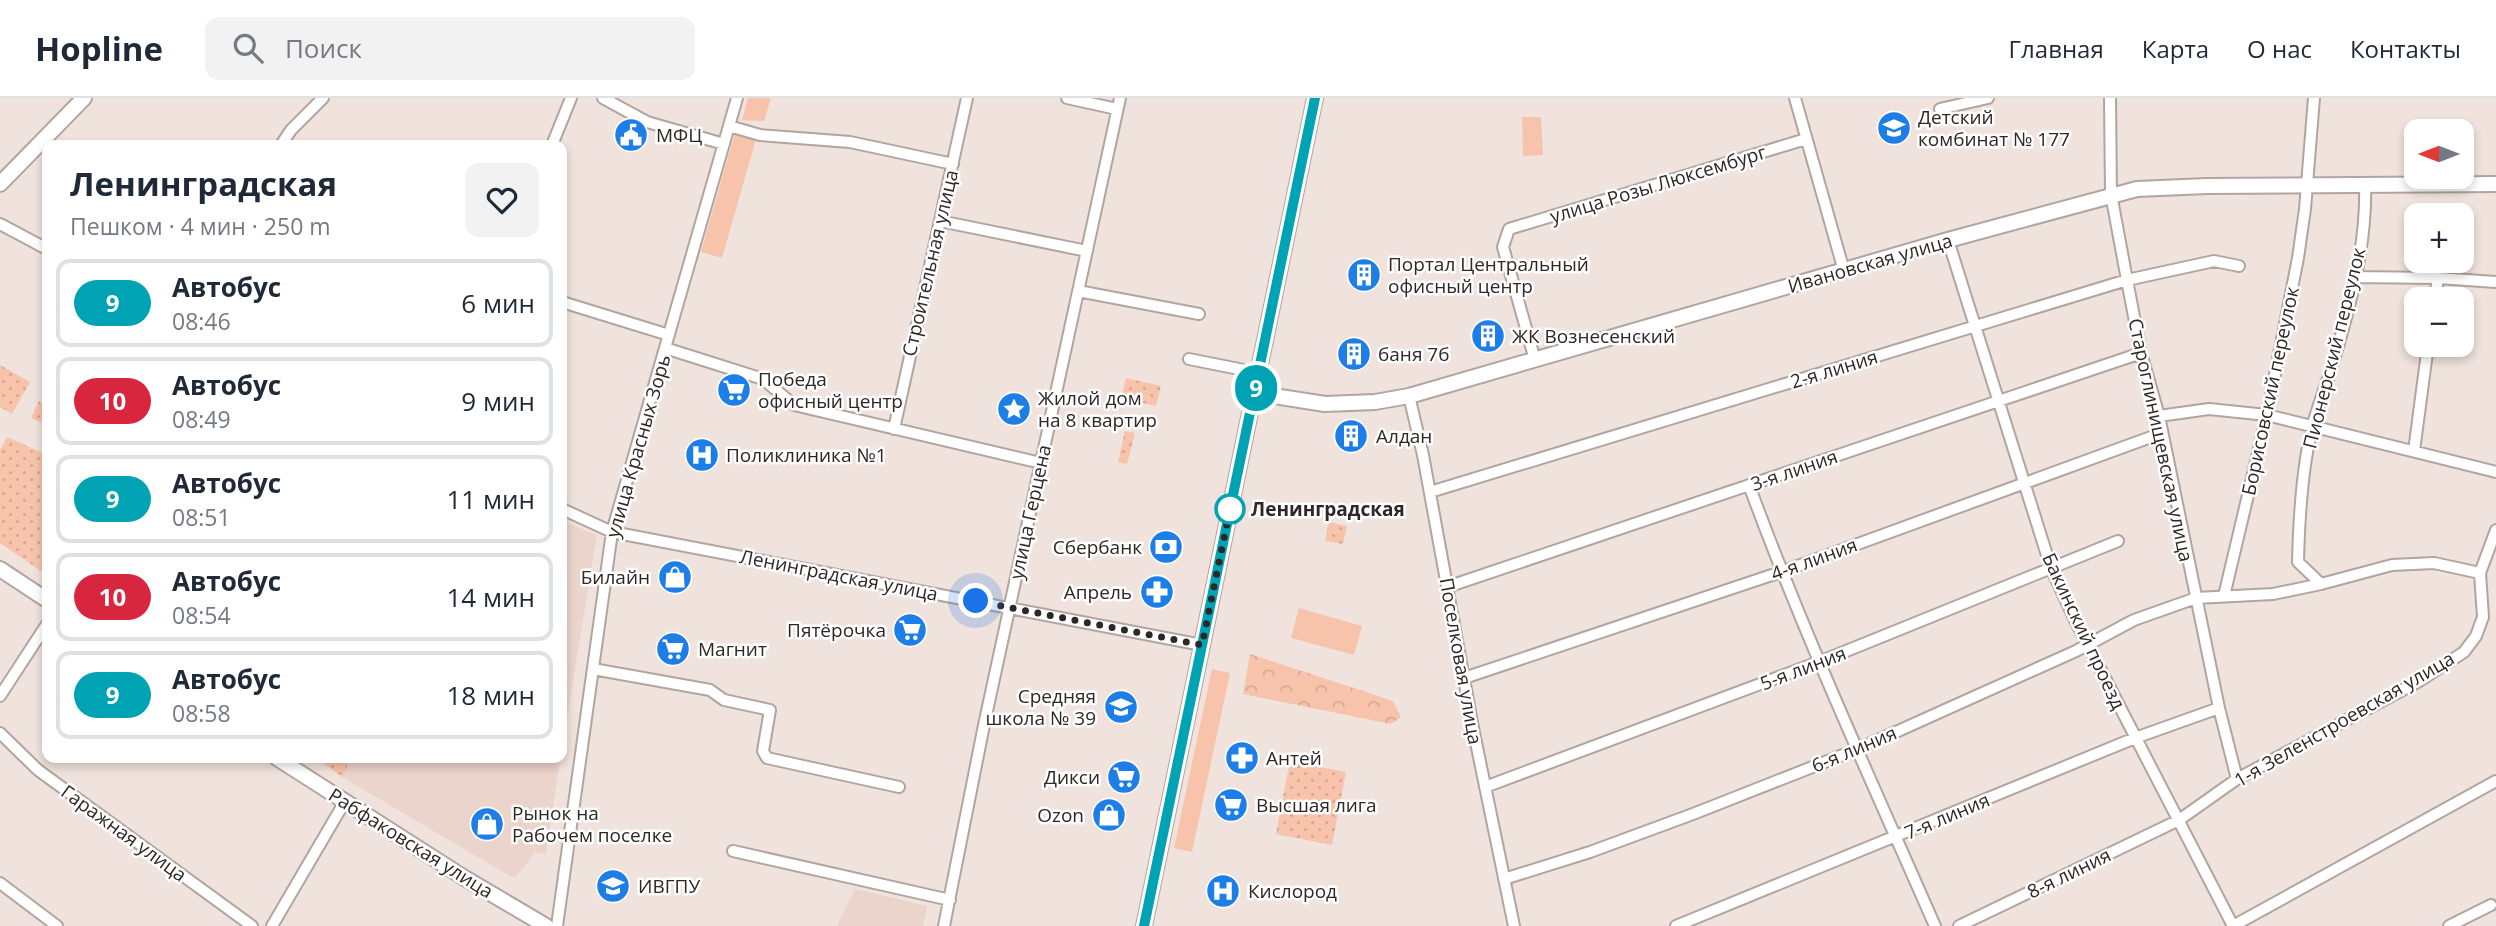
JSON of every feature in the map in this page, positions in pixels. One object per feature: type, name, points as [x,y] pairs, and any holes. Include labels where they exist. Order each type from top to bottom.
[{"type":"main road","points":[[43,140],[85,98]]},
{"type":"main road","points":[[1144,926],[1315,98]]},
{"type":"main road","points":[[0,184],[42,142]]},
{"type":"main road","name":"Ивановская улица","points":[[1255,393],[1325,404],[1375,402],[1409,396],[2111,194],[2159,187],[2496,184]]},
{"type":"main road","points":[[0,569],[42,597]]},
{"type":"main road","name":"Рабфаковская улица","points":[[284,763],[344,803],[546,926]]},
{"type":"street","points":[[284,140],[323,98]]},
{"type":"street","points":[[554,140],[571,98]]},
{"type":"street","points":[[603,98],[647,122],[724,144]]},
{"type":"street","name":"улица Красных Зорь","points":[[557,926],[612,532],[737,98]]},
{"type":"street","name":"Строительная улица","points":[[894,429],[967,98]]},
{"type":"street","points":[[1067,98],[1118,104]]},
{"type":"street","points":[[1796,98],[1844,271]]},
{"type":"street","points":[[1940,109],[1988,98]]},
{"type":"street","name":"Староглинищевская улица","points":[[2110,98],[2111,194],[2127,280],[2141,353],[2159,416],[2219,708],[2237,779]]},
{"type":"street","name":"Борисовский переулок","points":[[2224,596],[2267,415],[2298,258],[2314,98]]},
{"type":"street","name":"улица Герцена","points":[[944,926],[1118,104]]},
{"type":"street","points":[[729,126],[760,135],[850,142],[953,164]]},
{"type":"street","name":"улица Розы Люксембург","points":[[1535,360],[1503,247],[1509,229],[1806,139]]},
{"type":"street","name":"Пионерский переулок","points":[[2321,584],[2298,562],[2299,514],[2312,426],[2334,362],[2355,276],[2363,226],[2365,185]]},
{"type":"street","points":[[940,221],[1087,251]]},
{"type":"street","points":[[0,224],[42,246]]},
{"type":"street","name":"Бакинский проезд","points":[[1948,240],[2051,568],[2088,646],[2233,926]]},
{"type":"street","name":"2-я линия","points":[[1430,492],[2127,280],[2214,261],[2239,266]]},
{"type":"street","points":[[2355,276],[2496,282]]},
{"type":"street","points":[[2437,287],[2438,278]]},
{"type":"street","points":[[1078,291],[1199,314]]},
{"type":"street","points":[[567,304],[669,335]]},
{"type":"street","points":[[665,348],[763,379],[794,405],[1041,463]]},
{"type":"street","name":"3-я линия","points":[[1447,587],[2141,353]]},
{"type":"street","points":[[2414,451],[2426,357]]},
{"type":"street","points":[[1189,359],[1259,373]]},
{"type":"street","name":"Поселковая улица","points":[[1409,396],[1514,926]]},
{"type":"street","points":[[2159,416],[2208,409],[2267,415],[2496,472]]},
{"type":"street","name":"4-я линия","points":[[1464,678],[1781,572],[2162,433]]},
{"type":"street","points":[[1749,485],[1781,572],[1935,926]]},
{"type":"street","name":"Ленинградская улица","points":[[567,511],[612,532],[1202,645]]},
{"type":"street","name":"1-я Зеленстроевская улица","points":[[2179,820],[2237,779],[2421,680],[2464,652],[2476,635],[2483,617],[2480,573],[2491,562],[2496,530]]},
{"type":"street","name":"5-я линия","points":[[1485,787],[1819,662],[2118,541]]},
{"type":"street","name":"6-я линия","points":[[1504,879],[1681,819],[1858,749],[2088,646],[2134,620],[2196,598],[2273,593],[2321,584],[2392,565],[2434,563],[2480,573]]},
{"type":"street","points":[[0,695],[42,632]]},
{"type":"street","points":[[593,669],[710,690],[724,700],[770,710],[763,751],[767,758],[899,788]]},
{"type":"street","name":"7-я линия","points":[[1676,926],[2135,738],[2219,708]]},
{"type":"street","name":"Гаражная улица","points":[[0,733],[38,770],[252,926]]},
{"type":"street","points":[[2233,926],[2496,781]]},
{"type":"street","points":[[272,926],[344,803]]},
{"type":"street","name":"8-я линия","points":[[1959,926],[2179,820]]},
{"type":"street","points":[[733,851],[950,900]]},
{"type":"street","points":[[0,883],[57,926]]},
{"type":"street","points":[[2449,926],[2491,905]]},
{"type":"shaded area","name":"Рынок на Рабочем поселке","points":[[567,523],[597,535],[567,718]]},
{"type":"shaded area","name":"Рынок на Рабочем поселке","points":[[342,763],[559,763],[546,854],[535,852],[516,877],[510,876],[337,774]]},
{"type":"shaded area","points":[[855,889],[927,906],[923,926],[837,926]]},
{"type":"green space","points":[[748,98],[771,98],[764,121],[742,120]]},
{"type":"green space","points":[[1522,117],[1541,117],[1543,155],[1523,156]]},
{"type":"green space","points":[[735,133],[756,139],[722,258],[701,252]]},
{"type":"green space","points":[[0,365],[30,382],[12,414],[0,407]]},
{"type":"green space","points":[[1126,378],[1161,386],[1156,406],[1121,398]]},
{"type":"green space","points":[[39,401],[42,402],[42,423],[31,418]]},
{"type":"green space","points":[[1125,431],[1135,433],[1127,464],[1118,462]]},
{"type":"green space","points":[[7,437],[42,453],[42,572],[0,543],[0,450]]},
{"type":"green space","points":[[1329,522],[1347,526],[1343,544],[1325,541]]},
{"type":"green space","points":[[1299,608],[1362,626],[1354,655],[1291,638]]},
{"type":"green space","points":[[1250,654],[1393,701],[1401,717],[1391,724],[1243,694]]},
{"type":"green space","points":[[1212,669],[1230,673],[1192,852],[1174,848]]},
{"type":"green space","points":[[1290,761],[1346,772],[1332,845],[1276,834]]},
{"type":"green space","points":[[322,763],[348,763],[343,777]]},
{"type":"bus line","name":"9","points":[[1144,926],[1315,98]]},
{"type":"place","name":"Детский комбинат № 177","points":[[1894,128]]},
{"type":"place","name":"МФЦ","points":[[631,135]]},
{"type":"place","name":"Портал Центральный офисный центр","points":[[1364,275]]},
{"type":"place","name":"ЖК Вознесенский","points":[[1488,336]]},
{"type":"place","name":"баня 7б","points":[[1354,354]]},
{"type":"place","name":"Победа офисный центр","points":[[734,390]]},
{"type":"place","name":"Жилой дом на 8 квартир","points":[[1014,409]]},
{"type":"place","name":"Алдан","points":[[1351,436]]},
{"type":"place","name":"Поликлиника №1","points":[[702,455]]},
{"type":"place","name":"Ленинградская","points":[[1230,509]]},
{"type":"place","name":"Сбербанк","points":[[1166,547]]},
{"type":"place","name":"Билайн","points":[[675,577]]},
{"type":"place","name":"Апрель","points":[[1157,592]]},
{"type":"place","name":"Пятёрочка","points":[[910,630]]},
{"type":"place","name":"Магнит","points":[[673,649]]},
{"type":"place","name":"Средняя школа № 39","points":[[1121,707]]},
{"type":"place","name":"Антей","points":[[1242,758]]},
{"type":"place","name":"Дикси","points":[[1124,777]]},
{"type":"place","name":"Высшая лига","points":[[1231,805]]},
{"type":"place","name":"Ozon","points":[[1109,815]]},
{"type":"place","name":"Рынок на Рабочем поселке","points":[[487,824]]},
{"type":"place","name":"ИВГПУ","points":[[613,886]]},
{"type":"place","name":"Кислород","points":[[1223,891]]},
{"type":"route","points":[[976,601],[1202,645],[1230,509]]}]
